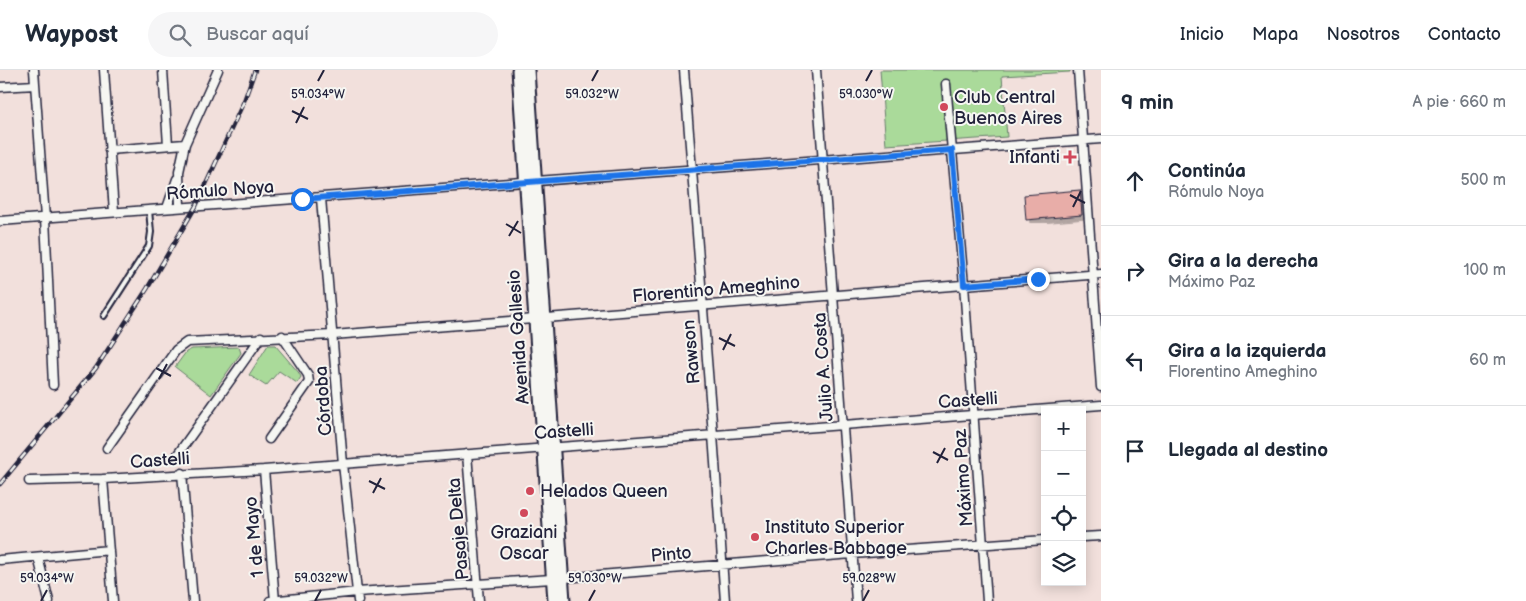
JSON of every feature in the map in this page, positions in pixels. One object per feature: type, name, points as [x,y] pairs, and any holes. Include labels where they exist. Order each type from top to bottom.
[{"type":"main road","name":"Avenida Gallesio","points":[[518,70],[531,182]]},
{"type":"main road","name":"Avenida Gallesio","points":[[528,70],[531,182],[557,579],[554,601]]},
{"type":"main road","name":"Avenida Gallesio","points":[[557,579],[564,601]]},
{"type":"street","points":[[34,70],[45,218],[53,385]]},
{"type":"street","points":[[104,70],[114,212]]},
{"type":"street","points":[[162,70],[168,145]]},
{"type":"street","points":[[167,208],[179,172],[185,144],[218,70]]},
{"type":"street","name":"Rawson","points":[[684,70],[714,435],[725,601]]},
{"type":"street","name":"Julio A. Costa","points":[[816,70],[856,601]]},
{"type":"street","points":[[1078,70],[1097,275],[1101,387]]},
{"type":"street","name":"Máximo Paz","points":[[946,84],[964,285],[987,601]]},
{"type":"street","points":[[0,87],[35,85]]},
{"type":"street","name":"Rómulo Noya","points":[[0,221],[1101,140]]},
{"type":"street","points":[[109,150],[185,144]]},
{"type":"street","points":[[179,172],[180,207]]},
{"type":"street","name":"Córdoba","points":[[321,198],[343,464],[358,601]]},
{"type":"street","name":"Florentino Ameghino","points":[[107,448],[180,346],[187,342],[333,335],[1097,275]]},
{"type":"street","points":[[269,439],[308,382],[308,375],[282,336]]},
{"type":"street","points":[[178,454],[260,338]]},
{"type":"street","name":"Castelli","points":[[29,481],[264,470],[1101,405]]},
{"type":"street","name":"Pasaje Delta","points":[[467,454],[479,601]]},
{"type":"street","name":"1 de Mayo","points":[[264,470],[275,601]]},
{"type":"street","points":[[182,473],[193,601]]},
{"type":"street","points":[[103,479],[113,601]]},
{"type":"street","points":[[1086,537],[1101,536]]},
{"type":"street","name":"Pinto","points":[[270,601],[357,592],[557,579],[1041,540]]},
{"type":"street","points":[[0,560],[109,550]]},
{"type":"street","points":[[38,557],[49,601]]},
{"type":"lane","points":[[104,316],[149,246],[151,232],[149,210]]},
{"type":"green space","name":"Club Central Buenos Aires","points":[[880,70],[1070,70],[1070,72],[1002,76],[1007,137],[886,145]]},
{"type":"green space","points":[[268,345],[275,345],[299,373],[301,377],[297,383],[279,371],[266,386],[249,375]]},
{"type":"green space","points":[[239,347],[241,353],[211,395],[175,367],[186,352],[192,349]]},
{"type":"building","points":[[1080,190],[1082,215],[1026,220],[1024,195]]},
{"type":"railway","points":[[0,484],[96,368],[147,289],[196,206],[244,101],[255,70]]},
{"type":"place","name":"Club Central Buenos Aires","points":[[944,107]]},
{"type":"place","name":"Infanti","points":[[1070,157]]},
{"type":"place","name":"Helados Queen","points":[[530,491]]},
{"type":"place","name":"Graziani Oscar","points":[[524,513]]},
{"type":"place","name":"Instituto Superior Charles Babbage","points":[[755,537]]},
{"type":"route","points":[[302,199],[952,150],[964,285],[1038,279]]}]
